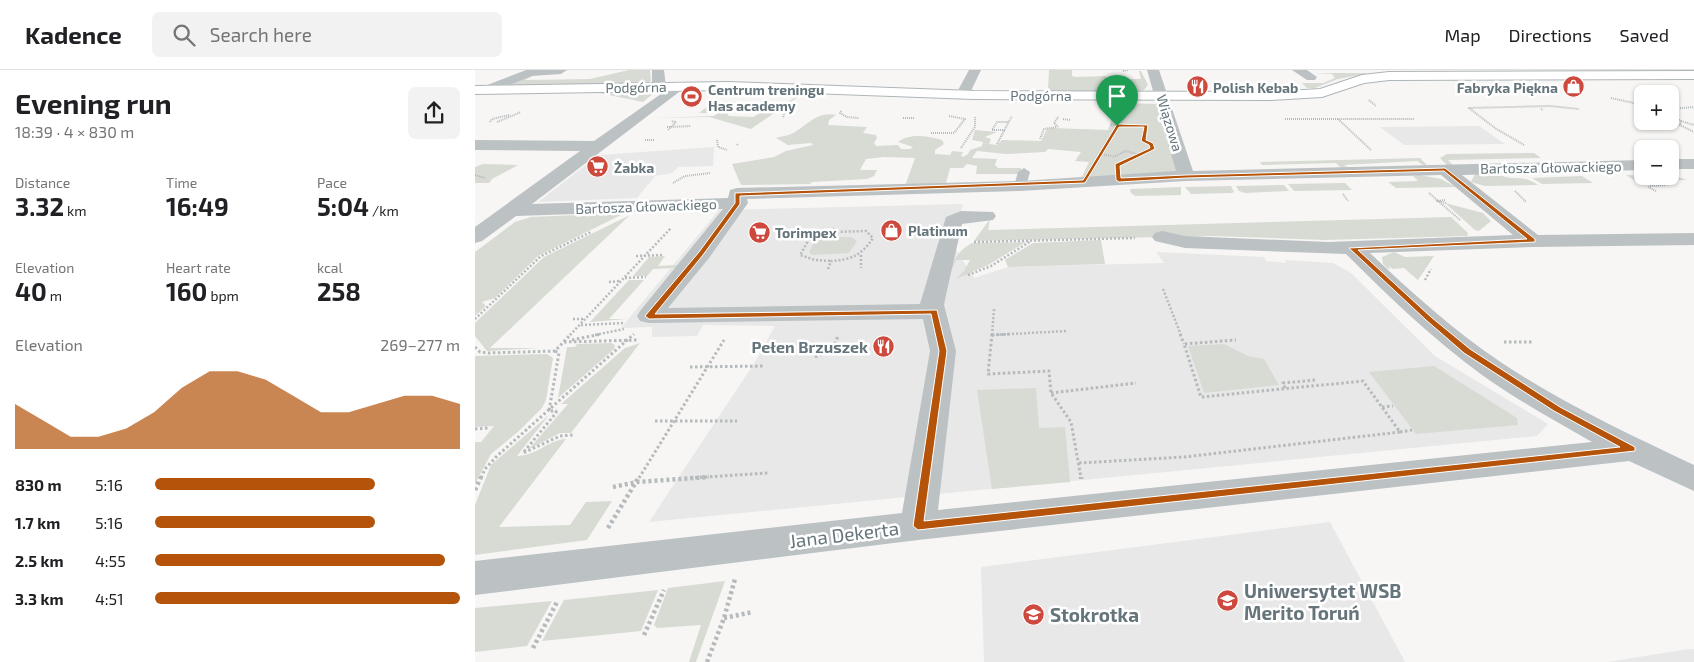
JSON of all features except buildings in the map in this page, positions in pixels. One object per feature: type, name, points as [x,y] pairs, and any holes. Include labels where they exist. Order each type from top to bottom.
[{"type":"street","points":[[481,90],[530,73],[561,70]]},
{"type":"street","points":[[658,70],[659,87]]},
{"type":"street","points":[[963,94],[975,70]]},
{"type":"street","name":"Wiązowa","points":[[1153,70],[1186,176]]},
{"type":"street","points":[[1298,70],[1311,77]]},
{"type":"street","name":"Podgórna","points":[[481,90],[751,86],[963,94],[1299,95],[1322,93],[1356,81],[1381,76],[1523,73],[1689,73]]},
{"type":"street","points":[[476,236],[678,86]]},
{"type":"street","points":[[475,145],[596,146]]},
{"type":"street","points":[[1679,164],[1694,164]]},
{"type":"street","name":"Bartosza Głowackiego","points":[[510,210],[738,203],[737,194],[1022,179],[1085,182],[1186,176],[1634,165]]},
{"type":"street","points":[[1445,170],[1533,240]]},
{"type":"street","points":[[738,203],[701,253],[649,316],[740,314],[934,303]]},
{"type":"street","points":[[918,526],[943,351],[935,322],[934,303],[953,221],[961,217],[985,216]]},
{"type":"street","points":[[1162,237],[1185,242],[1355,251],[1533,240],[1694,239]]},
{"type":"street","points":[[1355,251],[1428,319],[1467,351],[1557,409],[1694,479]]},
{"type":"street","name":"Jana Dekerta","points":[[475,578],[918,526],[1632,449]]},
{"type":"path","points":[[1123,71],[1128,70]]},
{"type":"path","points":[[1369,100],[1376,106]]},
{"type":"path","points":[[1614,100],[1634,103]]},
{"type":"path","points":[[1679,105],[1683,107]]},
{"type":"path","points":[[1481,106],[1490,110]]},
{"type":"path","points":[[1527,147],[1468,109],[1481,106],[1550,106],[1579,109]]},
{"type":"path","points":[[1492,106],[1498,110]]},
{"type":"path","points":[[1679,108],[1694,107]]},
{"type":"path","points":[[484,124],[492,119],[523,112]]},
{"type":"path","points":[[1085,182],[1127,112]]},
{"type":"path","points":[[931,133],[956,132],[965,119],[950,117],[949,113]]},
{"type":"path","points":[[483,128],[515,114]]},
{"type":"path","points":[[961,148],[975,127],[974,118],[976,115]]},
{"type":"path","points":[[997,144],[1013,116]]},
{"type":"path","points":[[1040,139],[1044,129],[1057,127],[1054,123],[1058,116]]},
{"type":"path","points":[[903,118],[914,118]]},
{"type":"path","points":[[1285,118],[1414,119]]},
{"type":"path","points":[[1063,119],[1069,120]]},
{"type":"path","points":[[1338,119],[1372,151]]},
{"type":"path","points":[[1694,125],[1681,121],[1680,125],[1694,132]]},
{"type":"path","points":[[1005,130],[992,130],[997,122],[1009,122]]},
{"type":"path","points":[[1111,125],[1147,126],[1143,141],[1151,144],[1153,149],[1117,165],[1119,180]]},
{"type":"path","points":[[668,130],[671,127],[691,126]]},
{"type":"path","points":[[644,140],[655,140]]},
{"type":"path","points":[[717,140],[718,148],[727,150]]},
{"type":"path","points":[[1113,157],[1126,150],[1141,155]]},
{"type":"path","points":[[475,174],[485,178]]},
{"type":"path","points":[[672,186],[677,179],[711,174]]},
{"type":"path","points":[[1646,186],[1656,192]]},
{"type":"path","points":[[1427,191],[1484,242]]},
{"type":"path","points":[[1343,194],[1348,201]]},
{"type":"path","points":[[475,347],[480,352],[488,353],[555,351],[694,205]]},
{"type":"path","points":[[833,232],[835,227]]},
{"type":"path","points":[[475,319],[541,256],[591,232]]},
{"type":"path","points":[[833,232],[869,233],[873,238],[867,250],[861,255],[842,261],[831,261],[815,260],[800,255],[811,236],[833,232]]},
{"type":"path","points":[[934,303],[967,276],[991,266],[1031,241]]},
{"type":"path","points":[[861,255],[861,268]]},
{"type":"path","points":[[828,269],[831,261]]},
{"type":"path","points":[[1431,286],[1424,279],[1434,265]]},
{"type":"path","points":[[609,282],[621,281]]},
{"type":"path","points":[[1163,289],[1184,344],[1201,397],[1363,381],[1400,432]]},
{"type":"path","points":[[488,301],[491,304]]},
{"type":"path","points":[[994,309],[988,374],[1049,371],[1051,394],[1071,422],[1081,478]]},
{"type":"path","points":[[603,537],[740,314]]},
{"type":"path","points":[[573,320],[585,319]]},
{"type":"path","points":[[580,324],[627,323]]},
{"type":"path","points":[[564,342],[627,329]]},
{"type":"path","points":[[992,335],[1067,331]]},
{"type":"path","points":[[475,490],[485,469],[497,456],[627,340]]},
{"type":"path","points":[[1184,344],[1236,340]]},
{"type":"path","points":[[1514,342],[1532,342]]},
{"type":"path","points":[[549,411],[559,353],[555,351]]},
{"type":"path","points":[[690,367],[765,366]]},
{"type":"path","points":[[1285,388],[1283,383],[1316,380]]},
{"type":"path","points":[[1051,394],[1136,383]]},
{"type":"path","points":[[1381,407],[1393,406]]},
{"type":"path","points":[[549,411],[556,411],[556,414],[523,453],[560,436],[573,435]]},
{"type":"path","points":[[655,421],[737,421]]},
{"type":"path","points":[[475,429],[489,428]]},
{"type":"path","points":[[1079,463],[1184,457],[1412,430]]},
{"type":"path","points":[[613,487],[637,482],[768,473]]},
{"type":"path","points":[[707,662],[724,618],[736,576],[739,546]]},
{"type":"path","points":[[644,634],[667,583]]},
{"type":"path","points":[[533,648],[561,595]]},
{"type":"path","points":[[724,618],[753,612]]},
{"type":"shaded area","points":[[629,70],[650,70],[651,81],[645,84],[505,86],[538,73],[525,80],[590,79]]},
{"type":"shaded area","points":[[1049,70],[1072,70],[1072,76],[1106,76],[1107,79],[1141,79],[1139,71],[1141,71],[1148,85],[1144,90],[1134,92],[1052,92],[1048,90]]},
{"type":"shaded area","points":[[1313,73],[1366,74],[1338,79],[1315,88],[1307,88],[1302,83],[1323,83],[1335,78],[1332,74]]},
{"type":"shaded area","points":[[644,91],[654,93],[643,102],[599,93]]},
{"type":"shaded area","points":[[805,92],[751,129],[709,117],[651,118],[714,116],[718,113],[699,113],[712,104],[725,102],[736,102],[723,110],[733,111],[727,114],[729,116],[753,117],[762,112],[773,112]]},
{"type":"shaded area","points":[[1117,104],[1157,104],[1180,174],[1081,179],[1089,162],[1075,161],[1081,152],[1048,149],[1045,152],[1006,154],[977,151],[972,158],[997,159],[995,165],[998,168],[1021,168],[1021,174],[976,174],[977,166],[967,164],[963,168],[950,168],[946,183],[941,185],[905,186],[915,158],[884,157],[866,159],[860,170],[877,170],[874,176],[867,179],[812,182],[810,184],[741,185],[732,164],[774,157],[786,151],[813,145],[811,143],[788,145],[776,138],[793,133],[814,119],[830,114],[836,115],[829,120],[828,125],[867,127],[863,133],[876,135],[877,138],[874,143],[876,146],[898,145],[901,149],[910,149],[913,147],[898,142],[908,137],[925,137],[942,140],[944,144],[935,150],[935,154],[950,155],[952,151],[963,152],[961,155],[963,157],[970,150],[982,146],[983,142],[972,140],[975,130],[997,132],[985,137],[991,139],[989,144],[997,145],[1002,140],[1041,141],[1047,129],[1053,128],[1108,130]]},
{"type":"shaded area","points":[[1479,126],[1505,144],[1404,145],[1380,127]]},
{"type":"shaded area","points":[[714,147],[713,166],[678,167],[672,173],[655,176],[637,198],[538,202],[599,155]]},
{"type":"shaded area","points":[[1534,153],[1541,158],[1448,160],[1453,165],[1447,165],[1440,158],[1447,154]]},
{"type":"shaded area","points":[[1420,158],[1427,165],[1424,166],[1417,161],[1344,165],[1349,168],[1340,167],[1336,163],[1262,165],[1260,162]]},
{"type":"shaded area","points":[[483,164],[518,165],[492,179],[489,183],[475,183],[475,167]]},
{"type":"shaded area","points":[[1495,172],[1506,177],[1526,179],[1538,185],[1485,186],[1471,182],[1475,174]]},
{"type":"shaded area","points":[[1419,175],[1441,179],[1456,187],[1396,188],[1388,182],[1418,181],[1413,176]]},
{"type":"shaded area","points":[[1626,175],[1634,175],[1634,180]]},
{"type":"shaded area","points":[[1582,176],[1593,183],[1542,184],[1532,178]]},
{"type":"shaded area","points":[[1345,183],[1352,190],[1294,191],[1288,184]]},
{"type":"shaded area","points":[[1284,185],[1289,191],[1245,193],[1239,191],[1236,186]]},
{"type":"shaded area","points":[[1231,186],[1234,192],[1232,193],[1191,194],[1185,187]]},
{"type":"shaded area","points":[[1181,187],[1181,195],[1135,196],[1131,193],[1130,189]]},
{"type":"shaded area","points":[[1445,203],[1483,213],[1491,221],[1479,231],[1475,230]]},
{"type":"shaded area","points":[[963,204],[953,245],[974,278],[1008,267],[1164,263],[1156,252],[1264,257],[1266,261],[1286,263],[1285,260],[1333,263],[1351,273],[1435,356],[1548,424],[1537,436],[649,522],[755,362],[775,326],[703,325],[697,336],[652,337],[652,327],[621,328],[719,210]]},
{"type":"shaded area","points":[[625,213],[538,256],[495,298],[482,302],[486,306],[475,316],[475,252],[515,222],[531,217]]},
{"type":"shaded area","points":[[630,215],[490,348],[540,348],[487,351],[475,336],[475,323],[544,257]]},
{"type":"shaded area","points":[[1451,217],[1468,233],[1467,236],[1325,240],[1212,236],[974,241],[990,219],[988,230]]},
{"type":"shaded area","points":[[825,237],[851,237],[857,241],[849,253],[812,255],[809,252],[815,240]]},
{"type":"shaded area","points":[[1101,240],[1105,264],[1008,267],[1005,260],[1033,243]]},
{"type":"shaded area","points":[[1026,242],[988,265],[956,279],[964,271],[970,260],[956,260],[952,269],[954,261],[964,248],[972,243]]},
{"type":"shaded area","points":[[1394,252],[1405,257],[1434,256],[1418,280],[1404,268],[1393,269],[1388,266],[1390,269],[1388,269],[1383,264],[1382,257]]},
{"type":"shaded area","points":[[665,256],[658,266],[678,265],[675,268],[653,269],[647,276],[633,276],[649,257]]},
{"type":"shaded area","points":[[629,280],[644,280],[609,319],[627,319],[590,322]]},
{"type":"shaded area","points":[[611,343],[615,345],[614,349],[558,398],[567,347],[575,347],[577,344]]},
{"type":"shaded area","points":[[640,343],[571,433],[560,433],[529,449],[568,404],[561,404],[625,348]]},
{"type":"shaded area","points":[[1224,344],[1248,356],[1264,359],[1279,385],[1204,393],[1188,346]]},
{"type":"shaded area","points":[[547,354],[553,358],[546,400],[542,408],[519,431],[491,454],[475,484],[475,442],[481,442],[494,426],[475,427],[475,356]]},
{"type":"shaded area","points":[[1434,366],[1517,418],[1518,425],[1416,434],[1369,372]]},
{"type":"shaded area","points":[[1036,388],[1039,428],[1065,427],[1070,482],[992,489],[977,390]]},
{"type":"shaded area","points":[[549,415],[517,456],[566,439],[499,527],[570,525],[586,502],[612,501],[587,540],[475,555],[475,505],[491,465]]},
{"type":"shaded area","name":"Uniwersytet WSB Merito Toruń","points":[[1330,522],[1405,662],[984,662],[981,567]]},
{"type":"shaded area","points":[[725,581],[696,662],[689,662],[701,625],[657,628],[654,625],[668,588]]},
{"type":"shaded area","points":[[658,590],[641,631],[542,641],[564,600]]},
{"type":"shaded area","points":[[552,601],[527,646],[475,652],[475,608]]},
{"type":"shaded area","points":[[1694,649],[1694,662],[1608,662],[1682,650]]},
{"type":"place","name":"Polish Kebab","points":[[1197,87]]},
{"type":"place","name":"Fabryka Piękna","points":[[1574,87]]},
{"type":"place","name":"Centrum treningu Has academy","points":[[692,97]]},
{"type":"place","name":"Żabka","points":[[598,167]]},
{"type":"place","name":"Platinum","points":[[892,230]]},
{"type":"place","name":"Torimpex","points":[[759,232]]},
{"type":"place","name":"Pełen Brzuszek","points":[[884,346]]},
{"type":"place","name":"Uniwersytet WSB Merito Toruń","points":[[1228,601]]},
{"type":"place","name":"Stokrotka","points":[[1034,614]]},
{"type":"route","points":[[1117,126],[1147,126],[1143,141],[1151,144],[1153,149],[1117,165],[1119,180],[1186,176],[1445,170],[1533,240],[1352,248],[1428,319],[1467,351],[1557,409],[1632,449],[918,526],[943,351],[934,312],[649,316],[701,253],[738,203],[737,194],[964,188],[1085,182],[1117,126]]}]
